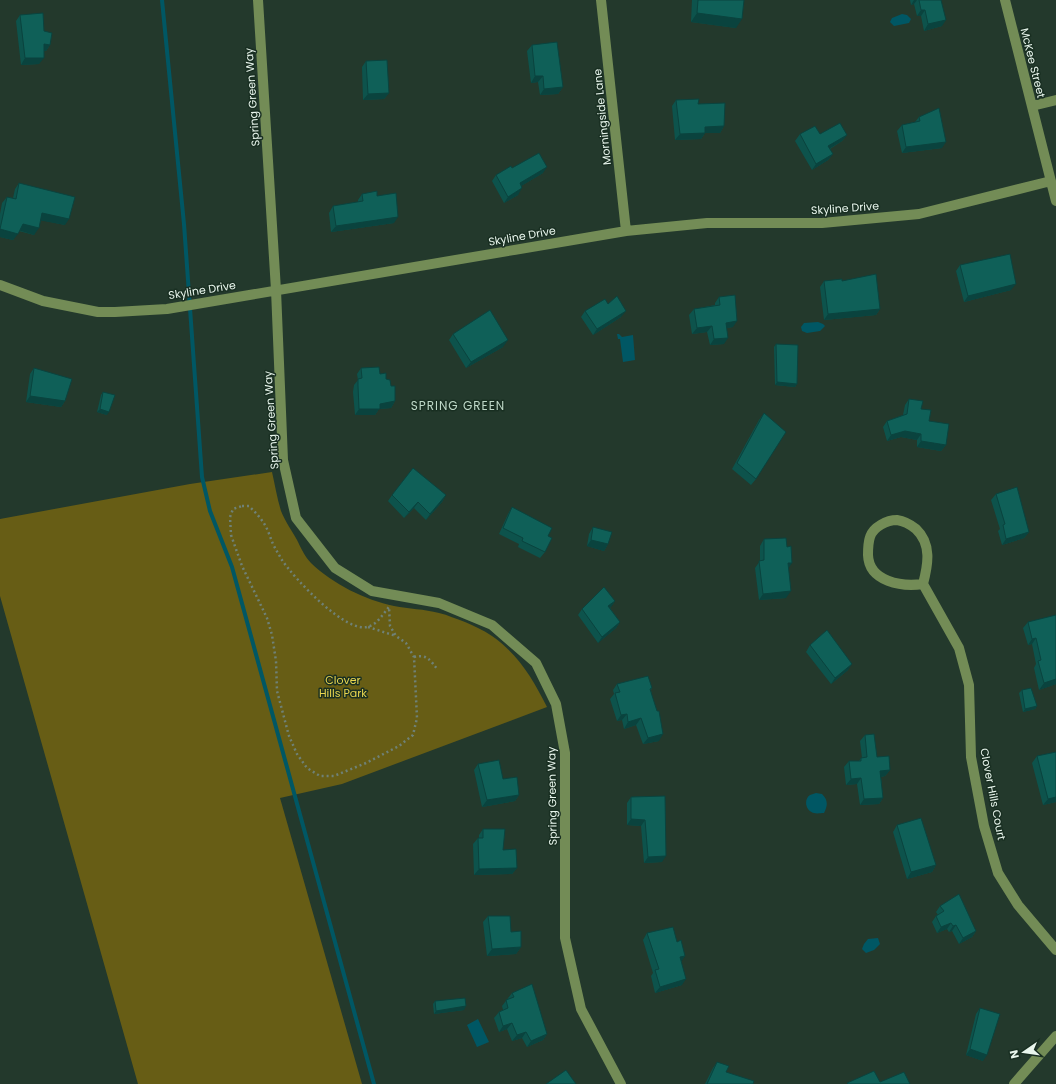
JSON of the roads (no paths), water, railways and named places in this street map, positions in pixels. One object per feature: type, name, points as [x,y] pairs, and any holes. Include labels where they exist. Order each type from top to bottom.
[{"type":"street","name":"Spring Green Way","points":[[258,0],[276,290],[283,460],[296,518],[335,568],[372,592],[439,603],[492,625],[536,663],[556,704],[565,753],[565,938],[581,1009],[621,1084]]},
{"type":"street","name":"Morningside Lane","points":[[601,0],[626,231]]},
{"type":"street","name":"McKee Street","points":[[1005,0],[1056,201]]},
{"type":"street","points":[[1032,106],[1056,100]]},
{"type":"street","name":"Skyline Drive","points":[[0,285],[43,301],[98,312],[167,309],[626,231],[707,223],[822,223],[919,214],[1051,181]]},
{"type":"street","points":[[897,520],[912,526],[922,534],[926,544],[928,557],[927,571],[923,584],[902,585],[890,582],[878,576],[871,569],[868,558],[868,546],[870,536],[875,529],[888,521],[897,520]]},
{"type":"street","name":"Clover Hills Court","points":[[923,584],[958,648],[969,684],[972,757],[984,826],[998,873],[1018,906],[1054,945]]},
{"type":"street","points":[[1014,1084],[1056,1036]]},
{"type":"water","points":[[902,14],[907,15],[911,19],[909,23],[894,26],[890,22],[892,18]]},
{"type":"water","points":[[818,322],[825,326],[820,331],[807,333],[802,331],[801,327],[804,323]]},
{"type":"water","points":[[617,334],[622,337],[633,335],[635,360],[623,362],[620,339],[618,339]]},
{"type":"water","points":[[816,793],[822,794],[825,798],[827,805],[824,813],[814,813],[807,808],[806,802],[808,797]]},
{"type":"water","points":[[878,938],[880,944],[874,950],[866,953],[862,949],[868,939]]},
{"type":"water","points":[[478,1019],[489,1042],[477,1047],[467,1025]]},
{"type":"waterway","points":[[162,0],[184,224],[202,477],[210,511],[232,567],[374,1084]]},
{"type":"district","name":"SPRING GREEN","points":[[458,406]]},
{"type":"park label","name":"Clover Hills Park","points":[[343,686]]}]
